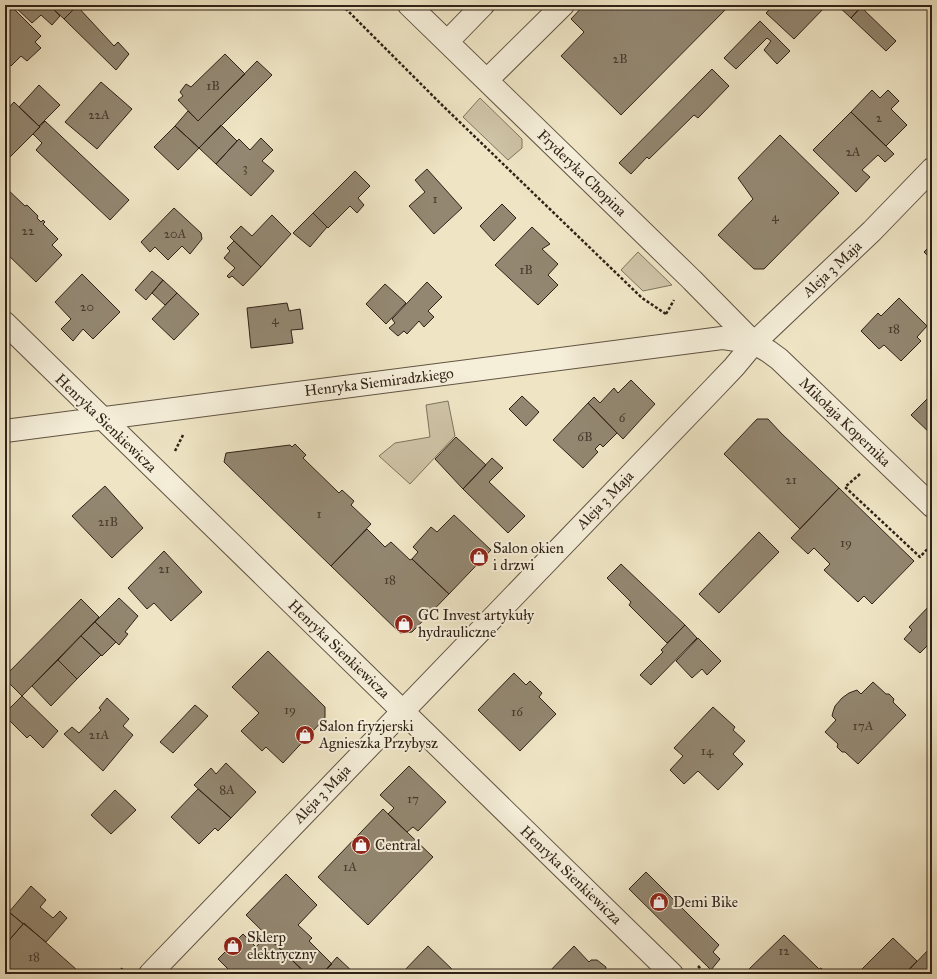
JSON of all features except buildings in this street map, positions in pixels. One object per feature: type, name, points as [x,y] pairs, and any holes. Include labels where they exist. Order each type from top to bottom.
[{"type":"street","name":"Fryderyka Chopina","points":[[409,5],[692,280],[754,343]]},
{"type":"street","points":[[447,42],[483,5]]},
{"type":"street","points":[[487,80],[563,5]]},
{"type":"street","name":"Aleja 3 Maja","points":[[150,974],[734,367],[754,343],[872,231],[932,169]]},
{"type":"street","name":"Henryka Sienkiewicza","points":[[5,323],[672,974]]},
{"type":"street","name":"Henryka Siemiradzkiego","points":[[5,431],[722,338],[754,343]]},
{"type":"street","name":"Mikołaja Kopernika","points":[[754,343],[779,359],[932,506]]},
{"type":"path","points":[[342,5],[642,298],[666,314]]},
{"type":"path","points":[[665,318],[669,307],[676,298]]},
{"type":"path","points":[[863,470],[845,488],[920,557],[932,544]]},
{"type":"path","points":[[117,974],[128,962]]},
{"type":"path","points":[[695,963],[706,974]]},
{"type":"shaded area","points":[[480,98],[522,139],[522,148],[508,160],[463,117]]},
{"type":"shaded area","points":[[638,252],[672,285],[643,291],[621,270]]},
{"type":"shaded area","points":[[448,401],[455,436],[410,484],[379,456],[395,443],[430,437],[426,405]]},
{"type":"place","name":"Salon okien i drzwi","points":[[479,557]]},
{"type":"place","name":"GC Invest artykuły hydrauliczne","points":[[404,624]]},
{"type":"place","name":"Salon fryzjerski Agnieszka Przybysz","points":[[305,735]]},
{"type":"place","name":"Central","points":[[361,845]]},
{"type":"place","name":"Demi Bike","points":[[659,902]]},
{"type":"place","name":"Sklerp elektryczny","points":[[233,946]]}]
